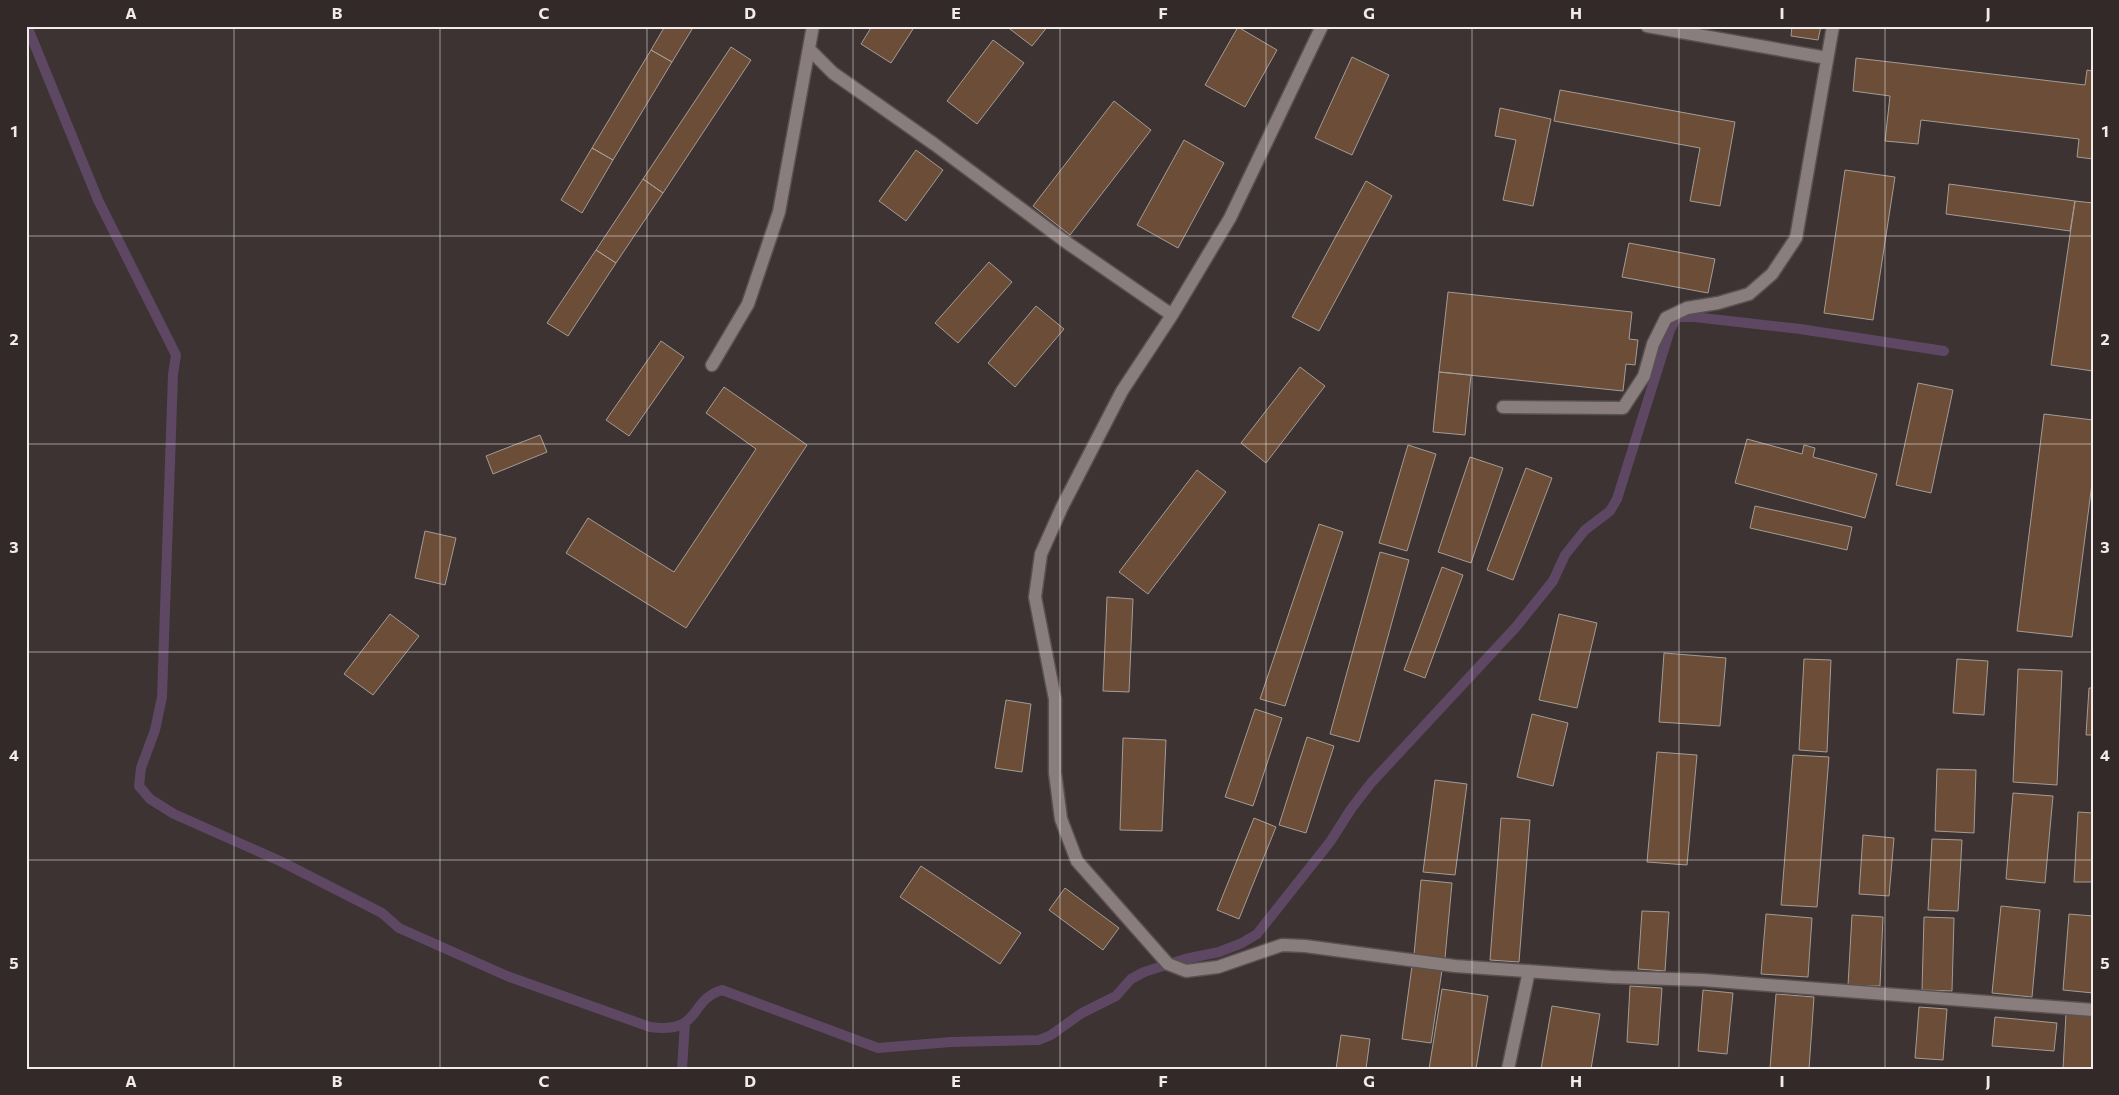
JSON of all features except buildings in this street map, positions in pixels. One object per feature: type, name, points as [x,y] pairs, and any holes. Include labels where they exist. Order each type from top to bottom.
[{"type":"street","points":[[712,365],[748,304],[778,212],[813,26]]},
{"type":"street","points":[[1322,26],[1230,218],[1172,315],[1122,391],[1062,507],[1041,554],[1035,597],[1055,699],[1055,773],[1061,819],[1077,861],[1168,964],[1186,971],[1218,967],[1282,945],[1305,946],[1455,966],[1611,977],[1703,980],[2093,1010]]},
{"type":"street","points":[[1646,26],[1827,58]]},
{"type":"street","points":[[1503,407],[1623,408],[1644,376],[1653,344],[1666,318],[1687,308],[1718,303],[1749,294],[1772,274],[1796,238],[1833,26]]},
{"type":"street","points":[[809,49],[833,74],[934,144],[1066,242],[1172,315]]},
{"type":"street","points":[[1508,1069],[1529,971]]},
{"type":"waterway","points":[[27,26],[98,200],[176,355],[173,374],[162,697],[155,730],[141,768],[139,786],[150,799],[174,814],[280,861],[382,913],[399,928],[507,976],[650,1027],[667,1028],[679,1026],[693,1015],[703,1001],[722,990],[878,1048],[951,1042],[1039,1040],[1051,1035],[1082,1013],[1116,996],[1131,979],[1144,972],[1185,959],[1219,952],[1242,943],[1257,934],[1330,842],[1351,809],[1371,783],[1516,627],[1553,581],[1565,555],[1585,530],[1610,511],[1617,499],[1670,330],[1677,317],[1694,317],[1800,329],[1944,351]]},
{"type":"waterway","points":[[682,1069],[685,1023]]}]
